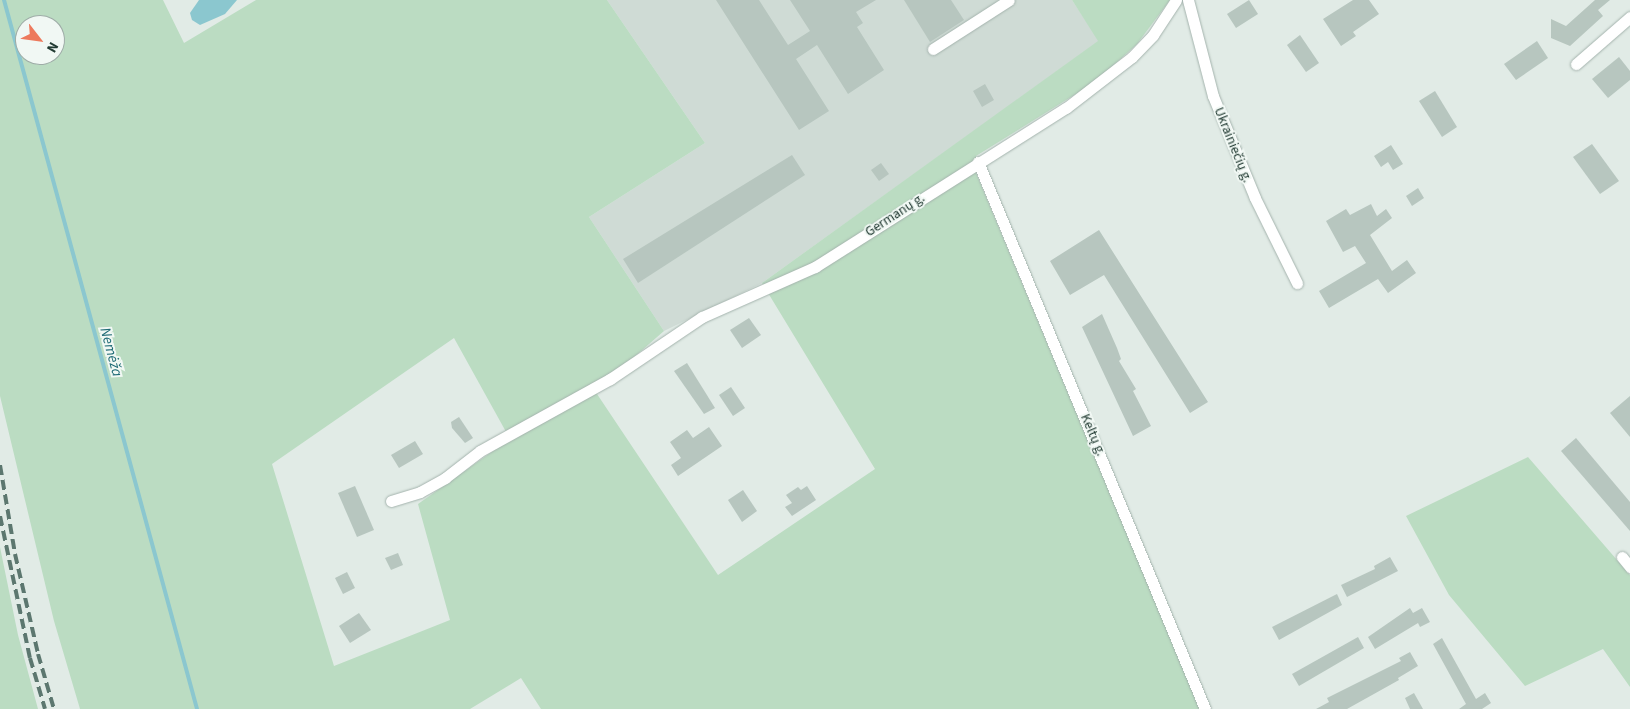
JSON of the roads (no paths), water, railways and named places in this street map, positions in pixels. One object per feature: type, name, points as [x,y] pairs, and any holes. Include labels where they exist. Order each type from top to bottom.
[{"type":"street","points":[[932,50],[1009,0]]},
{"type":"street","name":"Germanų g.","points":[[391,501],[420,492],[480,451],[586,393],[710,312],[815,267],[1112,74],[1152,34],[1176,0]]},
{"type":"street","name":"Ukrainiečių g.","points":[[1188,0],[1213,96],[1255,198],[1297,283]]},
{"type":"street","points":[[1576,64],[1630,17]]},
{"type":"street","name":"Keltų g.","points":[[978,162],[1205,709]]},
{"type":"street","points":[[1622,557],[1630,567]]},
{"type":"water","points":[[199,0],[237,0],[225,14],[200,25],[192,20],[190,13]]},
{"type":"waterway","name":"Nemėža","points":[[4,0],[197,709]]},
{"type":"railway","points":[[0,465],[15,554],[38,654],[54,709]]},
{"type":"railway","points":[[0,516],[30,658],[45,709]]}]
